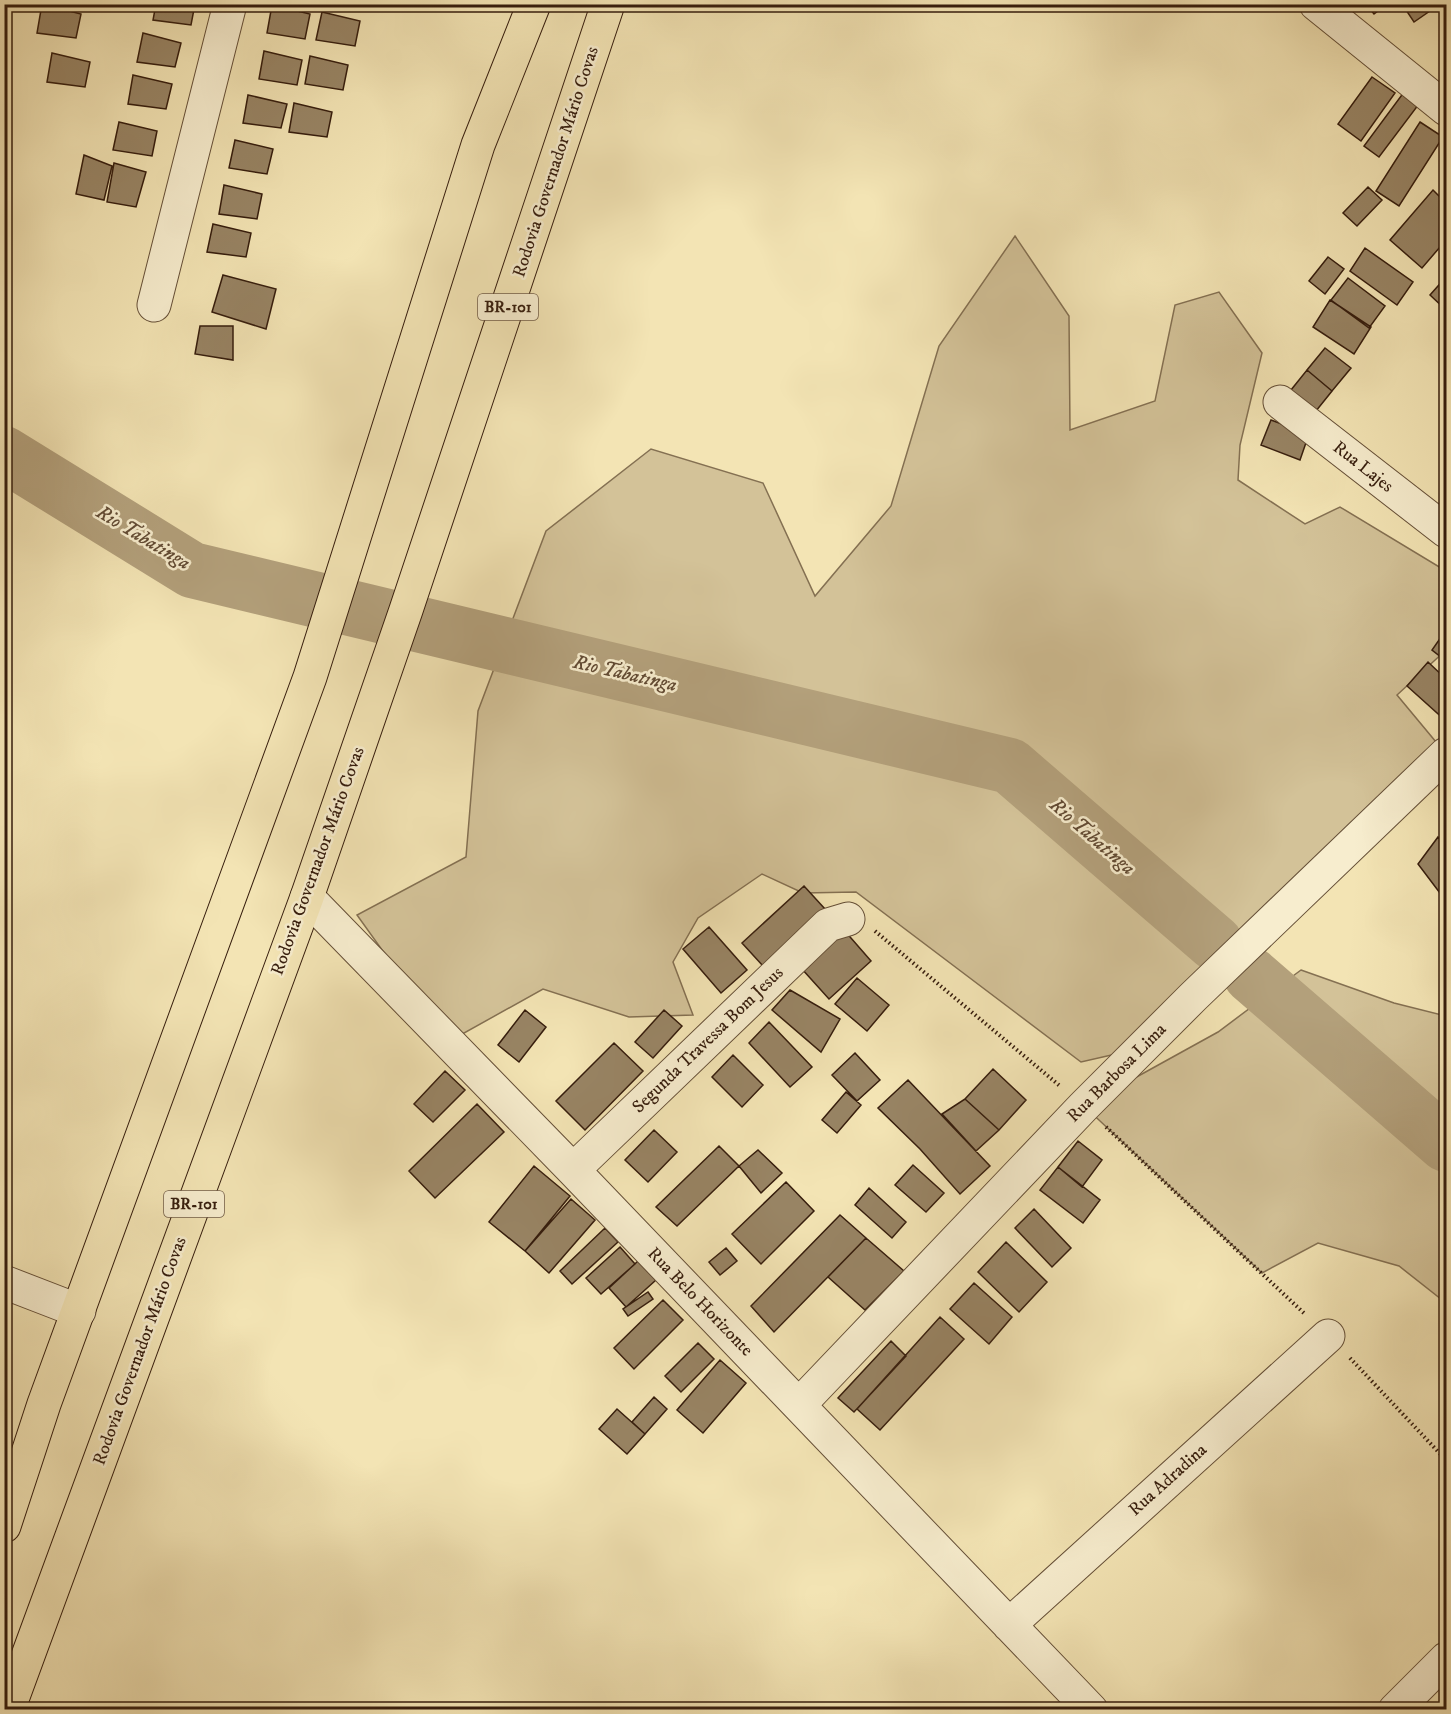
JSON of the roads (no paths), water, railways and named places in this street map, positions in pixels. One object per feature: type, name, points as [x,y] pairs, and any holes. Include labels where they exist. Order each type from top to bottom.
[{"type":"highway","points":[[4,1526],[44,1404],[310,677],[478,145],[534,4]]},
{"type":"highway","name":"Rodovia Governador Mário Covas","points":[[8,1710],[306,897],[406,610],[608,4]]},
{"type":"street","points":[[154,305],[230,4]]},
{"type":"street","points":[[1316,4],[1446,110]]},
{"type":"street","name":"Rua Lajes","points":[[1280,402],[1446,531]]},
{"type":"street","name":"Rua Barbosa Lima","points":[[799,1405],[1084,1106],[1193,997],[1446,754]]},
{"type":"street","name":"Rua Belo Horizonte","points":[[306,897],[573,1170],[1090,1710]]},
{"type":"street","name":"Segunda Travessa Bom Jesus","points":[[573,1170],[828,925],[848,919]]},
{"type":"street","points":[[4,1282],[79,1311]]},
{"type":"street","name":"Rua Adradina","points":[[1008,1625],[1328,1336]]},
{"type":"street","points":[[1395,1710],[1446,1659]]},
{"type":"waterway","name":"Rio Tabatinga","points":[[4,454],[192,570],[1010,766],[1215,943]]},
{"type":"waterway","name":"Rio Tabatinga","points":[[1251,975],[1446,1144]]}]
